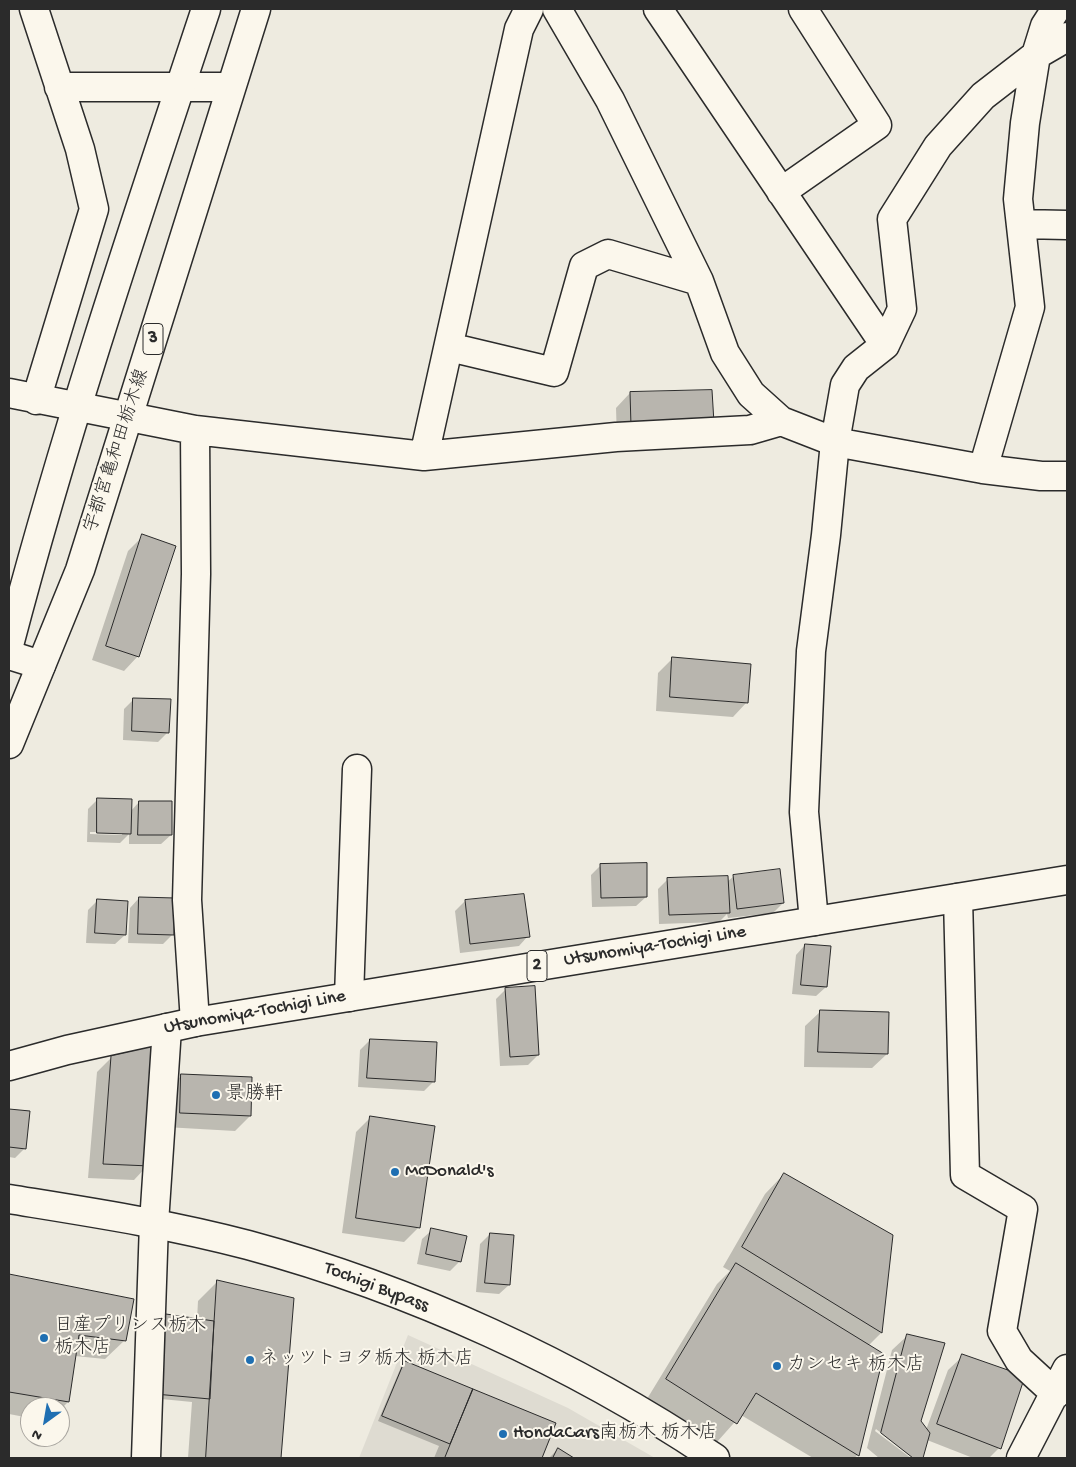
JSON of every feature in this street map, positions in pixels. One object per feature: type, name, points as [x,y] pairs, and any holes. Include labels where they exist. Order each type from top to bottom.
[{"type":"street","points":[[34,9],[80,149],[94,209],[36,400]]},
{"type":"street","points":[[9,645],[34,550],[77,408],[206,9]]},
{"type":"street","name":"宇都宮亀和田栃木線","points":[[9,744],[80,570],[256,9]]},
{"type":"street","points":[[424,456],[520,29],[529,9]]},
{"type":"street","points":[[558,9],[610,100],[699,281],[725,353],[750,394],[781,421],[835,442],[983,469],[1041,476],[1067,476]]},
{"type":"street","points":[[658,9],[885,345]]},
{"type":"street","points":[[781,192],[877,125],[803,9]]},
{"type":"street","points":[[983,469],[1030,307],[1018,199],[1025,123],[1036,55],[1046,26],[1056,9]]},
{"type":"street","points":[[814,921],[804,812],[810,678],[835,442],[845,385],[856,368],[885,345],[902,309],[892,219],[938,146],[983,96],[1036,55],[1067,37]]},
{"type":"street","points":[[59,87],[230,87]]},
{"type":"street","points":[[1021,224],[1067,225]]},
{"type":"street","points":[[449,347],[554,372],[584,266],[608,254],[699,281]]},
{"type":"street","points":[[9,393],[36,400],[195,430],[424,456],[616,437],[750,430],[781,421]]},
{"type":"street","points":[[195,430],[196,574],[187,900],[195,1022]]},
{"type":"street","points":[[9,655],[41,665]]},
{"type":"street","points":[[349,997],[357,769]]},
{"type":"street","name":"Utsunomiya-Tochigi Line","points":[[9,1066],[67,1050],[195,1022],[1067,880]]},
{"type":"street","points":[[958,898],[965,1175],[1023,1209],[1002,1331],[1019,1360],[1056,1394]]},
{"type":"street","points":[[146,1458],[154,1223],[167,1028]]},
{"type":"street","name":"Tochigi Bypass","points":[[9,1198],[154,1223],[248,1246],[340,1273],[404,1297],[510,1343],[603,1390],[715,1458]]},
{"type":"street","points":[[1021,1458],[1056,1394],[1067,1369]]},
{"type":"shaded area","points":[[408,1335],[568,1408],[655,1458],[359,1458]]},
{"type":"building","points":[[712,390],[714,423],[631,426],[630,392]]},
{"type":"building","points":[[142,534],[176,546],[139,657],[106,646]]},
{"type":"building","points":[[672,657],[751,664],[748,703],[670,697]]},
{"type":"building","points":[[133,698],[171,699],[169,733],[132,731]]},
{"type":"building","points":[[97,798],[132,799],[131,834],[97,833]]},
{"type":"building","points":[[139,801],[172,801],[172,835],[138,835]]},
{"type":"building","points":[[647,863],[647,897],[601,898],[600,864]]},
{"type":"building","points":[[780,869],[784,903],[737,909],[733,875]]},
{"type":"building","points":[[728,876],[730,913],[669,915],[667,878]]},
{"type":"building","points":[[524,894],[530,937],[470,944],[465,900]]},
{"type":"building","points":[[139,897],[175,898],[174,935],[138,934]]},
{"type":"building","points":[[97,899],[128,901],[126,935],[95,933]]},
{"type":"building","points":[[805,944],[831,946],[827,987],[801,985]]},
{"type":"building","points":[[535,986],[539,1055],[510,1057],[505,988]]},
{"type":"building","points":[[820,1010],[889,1012],[888,1054],[818,1052]]},
{"type":"building","points":[[370,1039],[437,1042],[435,1082],[367,1078]]},
{"type":"building","points":[[158,1045],[150,1166],[103,1164],[111,1056]]},
{"type":"building","name":"景勝軒","points":[[181,1074],[252,1077],[251,1116],[180,1113]]},
{"type":"building","points":[[9,1109],[30,1111],[26,1149],[9,1147]]},
{"type":"building","name":"McDonald's","points":[[370,1116],[435,1126],[420,1228],[356,1218]]},
{"type":"building","points":[[784,1173],[893,1235],[882,1333],[742,1247]]},
{"type":"building","points":[[431,1228],[467,1236],[461,1262],[426,1254]]},
{"type":"building","points":[[490,1233],[514,1235],[510,1285],[485,1283]]},
{"type":"building","name":"カンセキ 栃木店","points":[[736,1263],[884,1354],[859,1456],[756,1393],[737,1424],[666,1379]]},
{"type":"building","name":"日産プリンス栃木 栃木店","points":[[9,1274],[134,1299],[126,1341],[79,1335],[70,1397],[39,1397],[9,1392]]},
{"type":"building","name":"ネッツトヨタ栃木 栃木店","points":[[217,1280],[294,1298],[281,1458],[206,1458]]},
{"type":"building","points":[[159,1313],[214,1321],[210,1399],[155,1394]]},
{"type":"building","points":[[907,1334],[945,1343],[921,1421],[930,1433],[923,1458],[913,1458],[881,1433]]},
{"type":"building","points":[[962,1354],[1025,1376],[1001,1449],[937,1424]]},
{"type":"building","points":[[405,1361],[473,1389],[450,1444],[382,1416]]},
{"type":"building","name":"HondaCars南栃木 栃木店","points":[[473,1389],[556,1423],[542,1458],[445,1458]]},
{"type":"building","points":[[558,1448],[574,1458],[553,1458]]},
{"type":"place","name":"景勝軒","points":[[216,1095]]},
{"type":"place","name":"McDonald's","points":[[395,1172]]},
{"type":"place","name":"日産プリンス栃木 栃木店","points":[[44,1338]]},
{"type":"place","name":"ネッツトヨタ栃木 栃木店","points":[[250,1360]]},
{"type":"place","name":"カンセキ 栃木店","points":[[777,1366]]},
{"type":"place","name":"HondaCars南栃木 栃木店","points":[[503,1434]]}]
